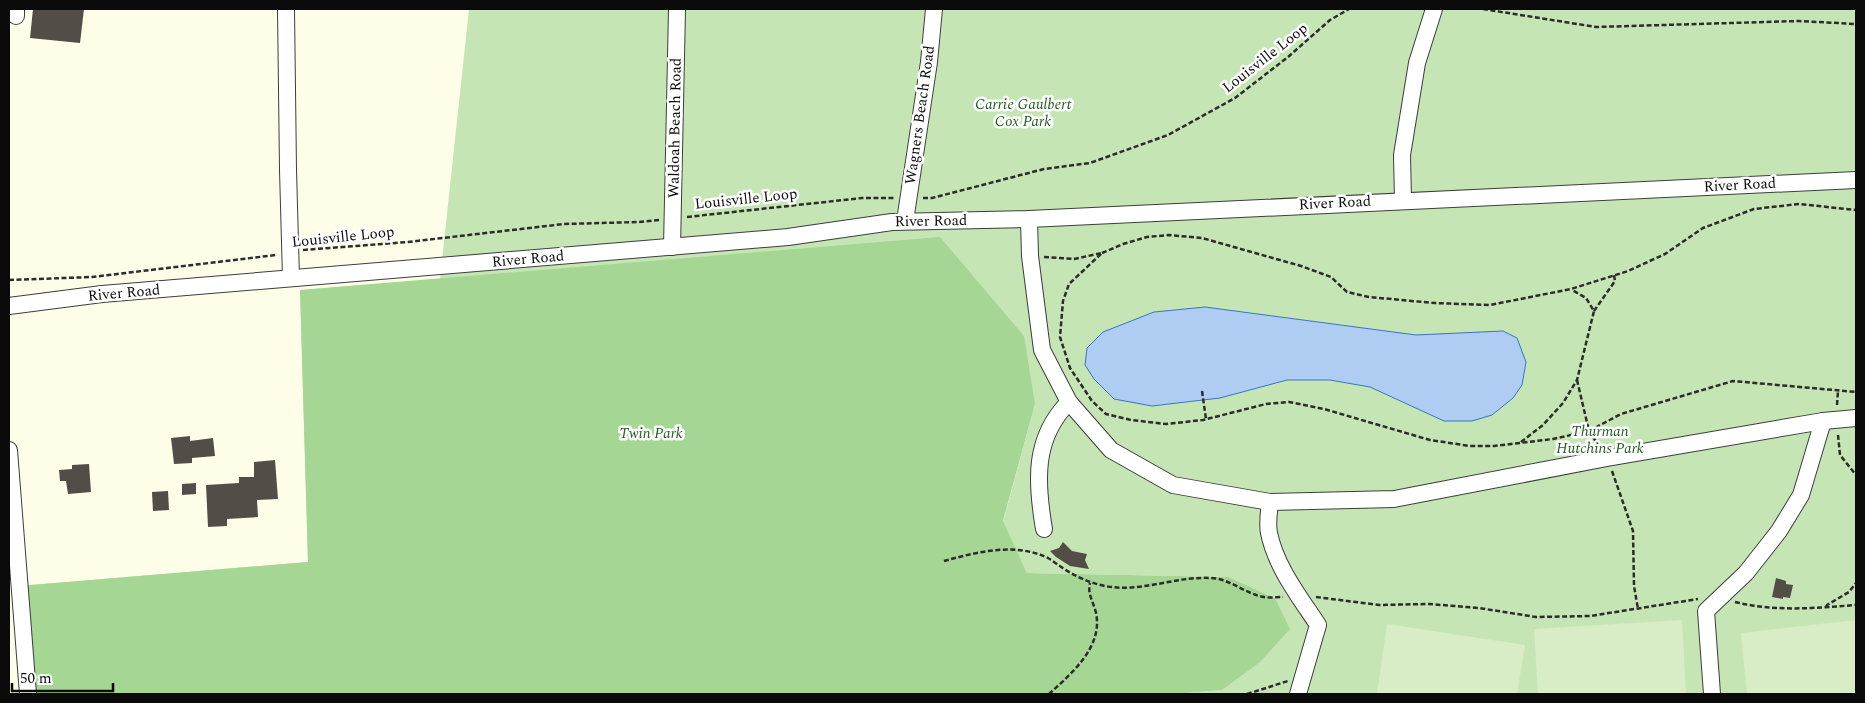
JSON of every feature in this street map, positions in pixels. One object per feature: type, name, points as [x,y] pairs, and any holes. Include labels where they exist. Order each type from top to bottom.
[{"type":"street","points":[[286,9],[288,170],[292,278]]},
{"type":"street","name":"Waldoah Beach Road","points":[[672,246],[677,9]]},
{"type":"street","name":"Wagners Beach Road","points":[[905,221],[934,9]]},
{"type":"street","points":[[1403,200],[1402,155],[1417,63],[1434,9]]},
{"type":"street","name":"River Road","points":[[9,306],[102,294],[788,237],[905,221],[1029,219],[1856,180]]},
{"type":"street","points":[[1029,219],[1030,256],[1042,350],[1069,402],[1111,450],[1173,485],[1270,502],[1394,499],[1607,458],[1823,421],[1856,418]]},
{"type":"street","points":[[1044,529],[1040,507],[1039,471],[1047,432],[1058,413],[1069,402]]},
{"type":"street","points":[[1712,694],[1706,611],[1746,573],[1779,531],[1801,495],[1823,421]]},
{"type":"street","points":[[9,450],[12,531],[28,694]]},
{"type":"street","points":[[1270,502],[1269,531],[1277,558],[1299,597],[1318,625],[1298,694]]},
{"type":"path","name":"Louisville Loop","points":[[9,280],[92,277],[290,253],[298,250],[408,242],[564,224],[638,222],[862,198],[932,198],[1044,169],[1090,163],[1168,136],[1235,98],[1288,57],[1330,20],[1350,9]]},
{"type":"path","points":[[1483,9],[1596,27],[1799,21],[1856,24]]},
{"type":"path","points":[[1030,256],[1074,259],[1102,253],[1147,237],[1169,235],[1202,238],[1301,266],[1331,278],[1347,292],[1369,297],[1434,303],[1490,305],[1571,290],[1628,271],[1665,254],[1703,228],[1754,209],[1800,204],[1856,210]]},
{"type":"path","points":[[1102,253],[1070,284],[1063,301],[1060,337],[1070,368],[1092,401],[1106,414],[1131,420],[1166,424],[1206,419],[1266,404],[1289,402],[1324,409],[1430,440],[1470,446],[1494,446],[1553,439],[1589,431],[1621,414],[1734,381],[1856,392]]},
{"type":"path","points":[[1520,443],[1543,425],[1564,403],[1577,380],[1594,311],[1615,281],[1614,275]]},
{"type":"path","points":[[1571,290],[1586,298],[1594,311]]},
{"type":"path","points":[[1577,380],[1589,431],[1607,458],[1629,517],[1634,549],[1634,586],[1638,610]]},
{"type":"path","points":[[1202,391],[1206,419]]},
{"type":"path","points":[[1840,455],[1856,475]]},
{"type":"path","points":[[944,561],[988,550],[1010,550],[1030,552],[1048,558],[1090,583],[1113,588],[1197,578],[1213,578],[1228,581],[1264,597],[1322,597],[1379,605],[1429,604],[1479,608],[1536,617],[1590,616],[1638,610],[1704,598],[1720,598],[1756,607],[1856,605]]},
{"type":"path","points":[[1050,694],[1075,668],[1096,639],[1098,629],[1096,612],[1089,589],[1090,583]]},
{"type":"path","points":[[1826,607],[1849,592],[1856,583]]},
{"type":"path","points":[[1246,694],[1303,675]]},
{"type":"green space","points":[[469,9],[1856,9],[1856,694],[1175,694],[1222,690],[1289,629],[1275,598],[1229,577],[1027,573],[1003,522],[1035,404],[882,694],[19,586],[308,562],[300,290],[440,279]]},
{"type":"green space","name":"Twin Park","points":[[940,237],[1024,336],[1035,404],[1003,521],[1027,573],[1229,577],[1275,598],[1290,629],[1260,662],[1222,690],[1175,694],[32,694],[19,586],[308,562],[300,290]]},
{"type":"green space","points":[[1682,620],[1686,694],[1538,694],[1534,629]]},
{"type":"green space","points":[[1856,620],[1856,694],[1747,694],[1741,633]]},
{"type":"green space","points":[[1387,624],[1525,645],[1517,694],[1377,694]]},
{"type":"water","points":[[1205,307],[1416,335],[1503,331],[1517,338],[1526,362],[1522,385],[1513,398],[1492,415],[1472,421],[1444,421],[1370,387],[1330,380],[1287,380],[1220,398],[1152,406],[1114,399],[1094,379],[1085,365],[1087,348],[1103,332],[1154,312]]},
{"type":"building","points":[[33,9],[84,9],[80,43],[30,38]]},
{"type":"building","points":[[190,436],[190,441],[213,438],[215,456],[192,458],[192,463],[174,464],[171,438]]},
{"type":"building","points":[[275,460],[278,499],[257,500],[258,517],[227,519],[227,526],[208,527],[206,485],[239,483],[239,477],[254,477],[254,462]]},
{"type":"building","points":[[89,464],[91,492],[68,494],[66,481],[60,481],[59,470],[72,469],[72,465]]},
{"type":"building","points":[[196,483],[196,494],[182,495],[182,484]]},
{"type":"building","points":[[168,491],[169,510],[153,511],[152,492]]},
{"type":"building","points":[[1063,542],[1072,551],[1087,554],[1085,560],[1089,569],[1070,566],[1050,551],[1059,548]]},
{"type":"building","points":[[1776,578],[1786,581],[1786,584],[1793,585],[1790,598],[1772,597]]},
{"type":"park label","name":"Carrie Gaulbert Cox Park","points":[[1023,112]]},
{"type":"park label","name":"Thurman Hutchins Park","points":[[1600,440]]}]
